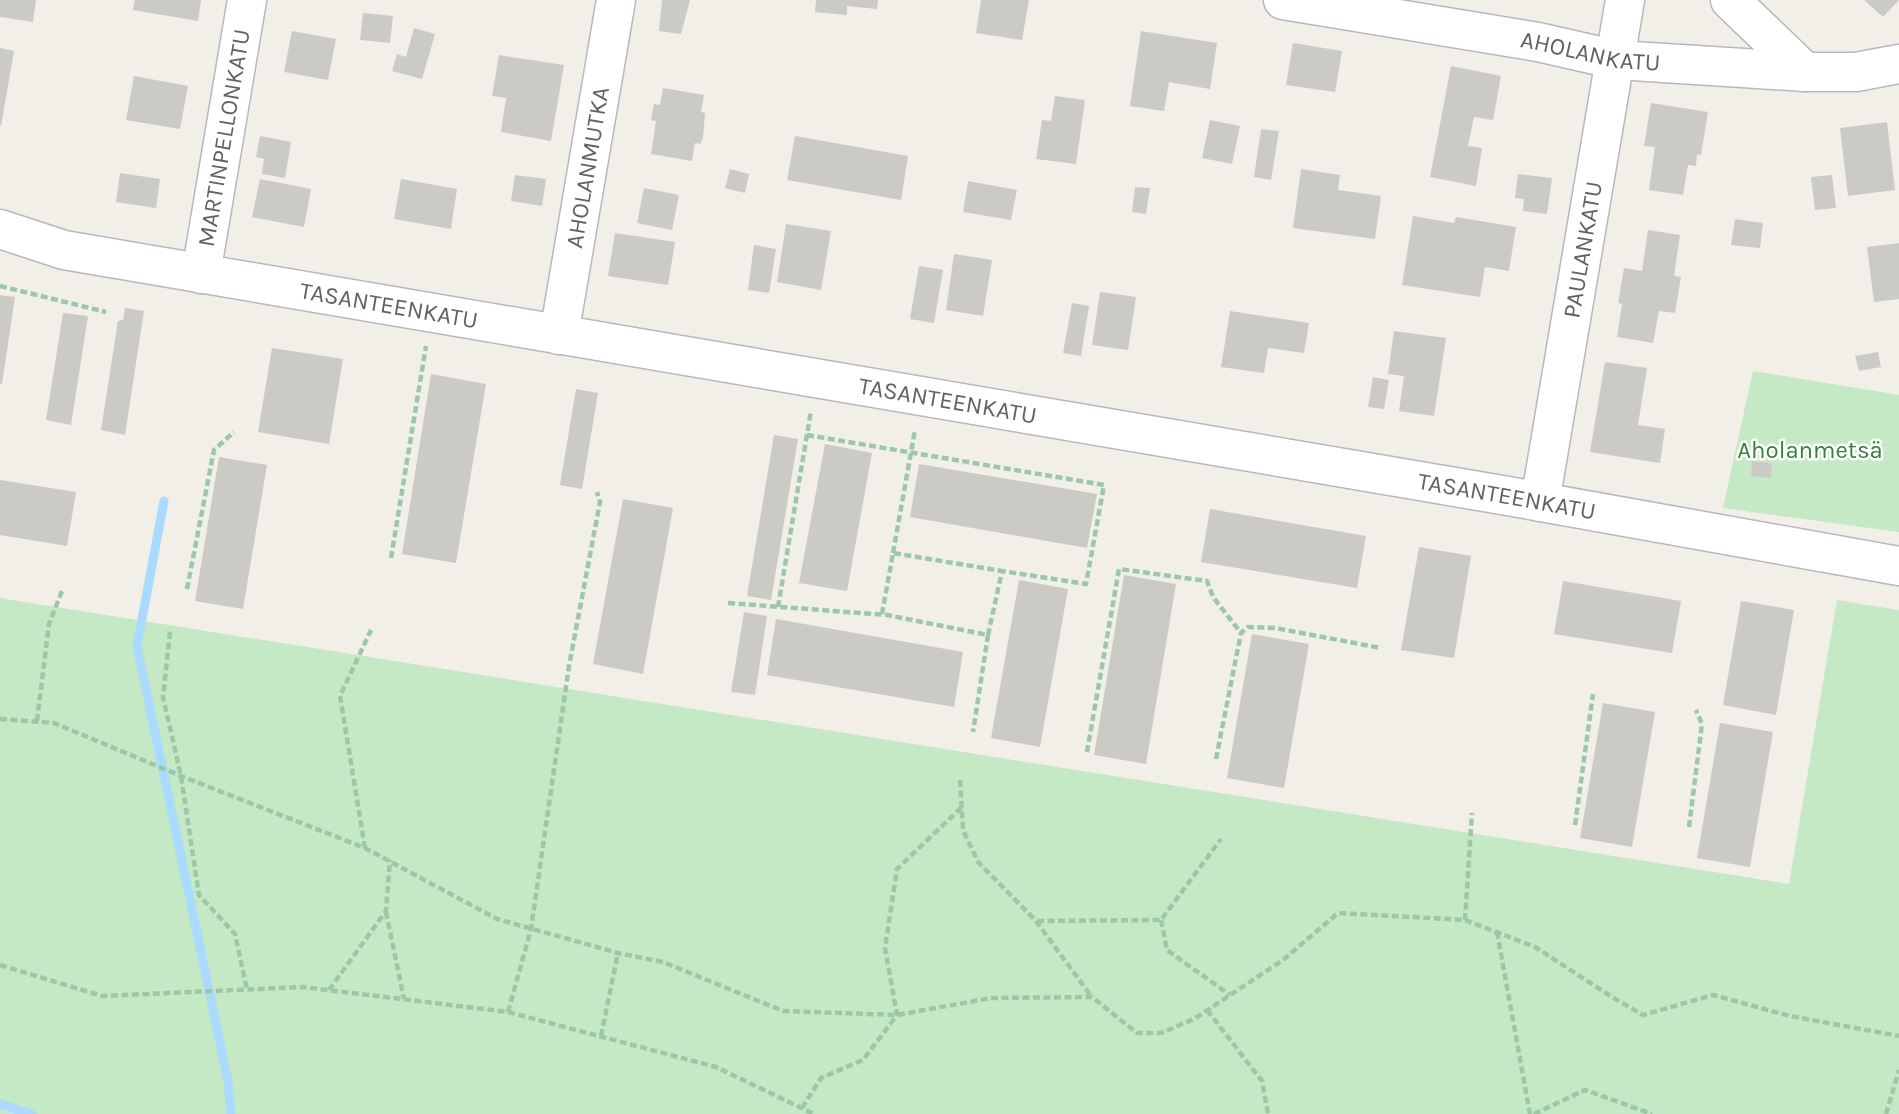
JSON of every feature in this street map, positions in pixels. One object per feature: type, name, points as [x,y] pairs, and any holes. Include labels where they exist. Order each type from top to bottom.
[{"type":"street","name":"MARTINPELLONKATU","points":[[201,274],[247,0]]},
{"type":"street","name":"AHOLANMUTKA","points":[[559,335],[616,0]]},
{"type":"street","name":"AHOLANKATU","points":[[1283,0],[1538,42],[1617,60],[1805,72],[1856,72],[1899,64]]},
{"type":"street","name":"PAULANKATU","points":[[1540,502],[1617,60],[1625,0]]},
{"type":"street","points":[[1730,0],[1805,72]]},
{"type":"street","name":"TASANTEENKATU","points":[[0,229],[64,250],[1540,502],[1899,566]]},
{"type":"path","points":[[0,286],[106,312]]},
{"type":"path","points":[[391,558],[428,335]]},
{"type":"path","points":[[778,607],[813,401]]},
{"type":"path","points":[[882,614],[917,418]]},
{"type":"path","points":[[187,589],[214,450],[234,432]]},
{"type":"path","points":[[807,435],[1104,485],[1086,584],[893,553]]},
{"type":"path","points":[[508,1012],[531,929],[569,666],[600,502],[597,492]]},
{"type":"path","points":[[1087,752],[1119,569],[1206,581],[1213,597],[1241,633]]},
{"type":"path","points":[[973,732],[988,635],[1002,571]]},
{"type":"path","points":[[37,721],[50,624],[62,591]]},
{"type":"path","points":[[728,603],[882,614],[988,635]]},
{"type":"path","points":[[1216,759],[1241,633],[1248,627],[1275,628],[1381,648]]},
{"type":"path","points":[[365,848],[340,696],[371,630]]},
{"type":"path","points":[[170,632],[163,697],[181,776],[199,895],[235,934],[247,990]]},
{"type":"path","points":[[1575,825],[1593,694]]},
{"type":"path","points":[[1689,827],[1702,724],[1696,710]]},
{"type":"path","points":[[0,719],[54,723],[365,848],[497,919],[618,953],[663,962],[783,1011],[897,1015],[991,998],[1092,997]]},
{"type":"path","points":[[960,780],[963,830],[978,862],[1036,921],[1092,997],[1137,1033],[1161,1033],[1194,1019],[1283,960],[1338,913],[1465,920],[1535,947],[1643,1015],[1713,995],[1790,1016],[1899,1036]]},
{"type":"path","points":[[802,1108],[821,1078],[863,1060],[897,1015],[885,948],[897,869],[962,807]]},
{"type":"path","points":[[1465,920],[1472,813]]},
{"type":"path","points":[[1160,920],[1221,839]]},
{"type":"path","points":[[390,860],[386,911],[404,999]]},
{"type":"path","points":[[329,990],[386,911]]},
{"type":"path","points":[[1036,921],[1160,920]]},
{"type":"path","points":[[1160,920],[1167,950],[1230,995]]},
{"type":"path","points":[[1497,932],[1532,1114],[1585,1090],[1652,1114]]},
{"type":"path","points":[[601,1036],[618,953]]},
{"type":"path","points":[[0,965],[103,996],[303,987],[508,1012],[716,1067],[814,1114]]},
{"type":"path","points":[[1208,1010],[1262,1081],[1268,1114]]},
{"type":"path","points":[[1886,1114],[1899,1070]]},
{"type":"green space","name":"Aholanmetsä","points":[[1753,371],[1899,395],[1899,532],[1723,508]]},
{"type":"green space","points":[[0,598],[1789,884],[1837,600],[1899,610],[1899,1114],[0,1114]]},
{"type":"building","points":[[0,0],[36,0],[33,22],[0,17]]},
{"type":"building","points":[[135,0],[201,0],[198,21],[133,10]]},
{"type":"building","points":[[662,0],[690,0],[681,34],[659,31]]},
{"type":"building","points":[[816,0],[878,0],[877,9],[847,6],[847,15],[815,12]]},
{"type":"building","points":[[981,0],[1029,0],[1022,40],[976,33]]},
{"type":"building","points":[[1864,0],[1899,0],[1883,17]]},
{"type":"building","points":[[363,13],[393,16],[390,43],[360,40]]},
{"type":"building","points":[[414,28],[435,34],[422,79],[392,71],[397,54],[406,57]]},
{"type":"building","points":[[292,31],[336,39],[328,80],[284,72]]},
{"type":"building","points":[[1141,31],[1217,43],[1210,89],[1169,82],[1164,111],[1130,106]]},
{"type":"building","points":[[1293,43],[1342,51],[1335,92],[1286,85]]},
{"type":"building","points":[[0,48],[14,51],[1,126],[0,126]]},
{"type":"building","points":[[499,55],[564,65],[551,141],[501,132],[506,98],[492,96]]},
{"type":"building","points":[[1451,66],[1501,76],[1493,120],[1474,117],[1468,146],[1482,148],[1476,186],[1430,177]]},
{"type":"building","points":[[134,76],[188,86],[180,129],[126,120]]},
{"type":"building","points":[[663,88],[704,95],[701,112],[705,113],[703,138],[700,144],[695,143],[692,161],[651,154],[656,121],[651,120],[654,104],[660,105]]},
{"type":"building","points":[[1055,96],[1085,100],[1076,164],[1036,159],[1042,120],[1051,121]]},
{"type":"building","points":[[1651,103],[1708,112],[1701,155],[1697,154],[1696,166],[1688,165],[1683,195],[1649,190],[1655,147],[1644,146]]},
{"type":"building","points":[[1210,120],[1240,126],[1232,164],[1202,158]]},
{"type":"building","points":[[1887,122],[1895,190],[1848,196],[1840,128]]},
{"type":"building","points":[[1261,129],[1279,131],[1271,180],[1254,177]]},
{"type":"building","points":[[260,136],[291,142],[285,178],[262,174],[264,159],[256,157]]},
{"type":"building","points":[[795,136],[908,156],[901,200],[787,180]]},
{"type":"building","points":[[730,169],[749,174],[745,193],[725,188]]},
{"type":"building","points":[[1301,169],[1340,175],[1338,190],[1381,196],[1375,239],[1293,228]]},
{"type":"building","points":[[120,173],[160,179],[156,208],[116,202]]},
{"type":"building","points":[[1518,174],[1552,178],[1547,214],[1523,211],[1524,199],[1515,198]]},
{"type":"building","points":[[515,175],[546,179],[542,206],[511,201]]},
{"type":"building","points":[[1832,175],[1836,208],[1815,210],[1811,177]]},
{"type":"building","points":[[260,179],[311,189],[304,227],[252,217]]},
{"type":"building","points":[[401,179],[457,189],[451,229],[394,219]]},
{"type":"building","points":[[968,181],[1017,190],[1011,220],[963,212]]},
{"type":"building","points":[[1135,187],[1150,188],[1146,214],[1132,212]]},
{"type":"building","points":[[644,188],[679,195],[672,230],[637,223]]},
{"type":"building","points":[[1413,216],[1454,223],[1456,217],[1516,227],[1509,271],[1485,267],[1480,297],[1402,285]]},
{"type":"building","points":[[1735,219],[1763,223],[1760,248],[1731,245]]},
{"type":"building","points":[[786,224],[831,231],[821,290],[777,282]]},
{"type":"building","points":[[1648,230],[1680,235],[1674,276],[1681,277],[1675,313],[1659,311],[1653,343],[1617,337],[1622,304],[1618,303],[1624,268],[1642,271]]},
{"type":"building","points":[[615,233],[675,242],[668,285],[608,276]]},
{"type":"building","points":[[1899,243],[1899,299],[1874,302],[1867,247]]},
{"type":"building","points":[[754,245],[776,249],[769,293],[748,290]]},
{"type":"building","points":[[954,254],[992,260],[983,316],[946,310]]},
{"type":"building","points":[[919,266],[943,270],[934,323],[910,319]]},
{"type":"building","points":[[1100,292],[1136,297],[1128,350],[1092,345]]},
{"type":"building","points":[[0,295],[15,297],[2,384],[0,384]]},
{"type":"building","points":[[1072,303],[1089,306],[1081,356],[1063,353]]},
{"type":"building","points":[[125,308],[144,311],[125,435],[101,430],[118,321],[123,320]]},
{"type":"building","points":[[1230,311],[1309,323],[1304,353],[1268,348],[1264,373],[1221,367]]},
{"type":"building","points":[[63,313],[88,316],[71,425],[46,420]]},
{"type":"building","points":[[1394,331],[1446,338],[1434,416],[1399,411],[1404,376],[1388,374]]},
{"type":"building","points":[[272,348],[343,359],[329,444],[258,432]]},
{"type":"building","points":[[1878,352],[1881,367],[1859,371],[1855,356]]},
{"type":"building","points":[[1605,362],[1647,368],[1638,425],[1665,429],[1660,463],[1590,452]]},
{"type":"building","points":[[431,374],[486,384],[456,563],[402,554]]},
{"type":"building","points":[[1373,377],[1389,380],[1384,409],[1368,407]]},
{"type":"building","points":[[576,389],[598,393],[582,489],[560,485]]},
{"type":"building","points":[[774,435],[798,439],[771,600],[747,596]]},
{"type":"building","points":[[825,444],[872,453],[847,591],[799,583]]},
{"type":"building","points":[[219,457],[267,465],[243,609],[195,601]]},
{"type":"building","points":[[1752,461],[1772,463],[1771,478],[1751,476]]},
{"type":"building","points":[[919,464],[1097,494],[1087,548],[910,517]]},
{"type":"building","points":[[0,480],[76,492],[67,546],[0,535]]},
{"type":"building","points":[[623,499],[673,508],[643,674],[593,664]]},
{"type":"building","points":[[1210,509],[1366,536],[1357,588],[1201,562]]},
{"type":"building","points":[[1419,547],[1471,556],[1454,658],[1401,650]]},
{"type":"building","points":[[1124,575],[1176,584],[1146,764],[1094,755]]},
{"type":"building","points":[[1019,580],[1068,589],[1040,747],[991,738]]},
{"type":"building","points":[[1563,581],[1681,601],[1672,653],[1554,634]]},
{"type":"building","points":[[1741,601],[1794,610],[1776,715],[1723,705]]},
{"type":"building","points":[[744,612],[767,616],[755,695],[731,692]]},
{"type":"building","points":[[776,619],[963,652],[954,707],[767,675]]},
{"type":"building","points":[[1252,634],[1309,644],[1284,788],[1227,778]]},
{"type":"building","points":[[1603,703],[1655,712],[1632,847],[1580,838]]},
{"type":"building","points":[[1720,723],[1773,732],[1750,867],[1697,858]]},
{"type":"waterway","points":[[164,501],[137,646],[228,1081],[231,1114]]},
{"type":"waterway","points":[[0,1104],[32,1114]]}]
